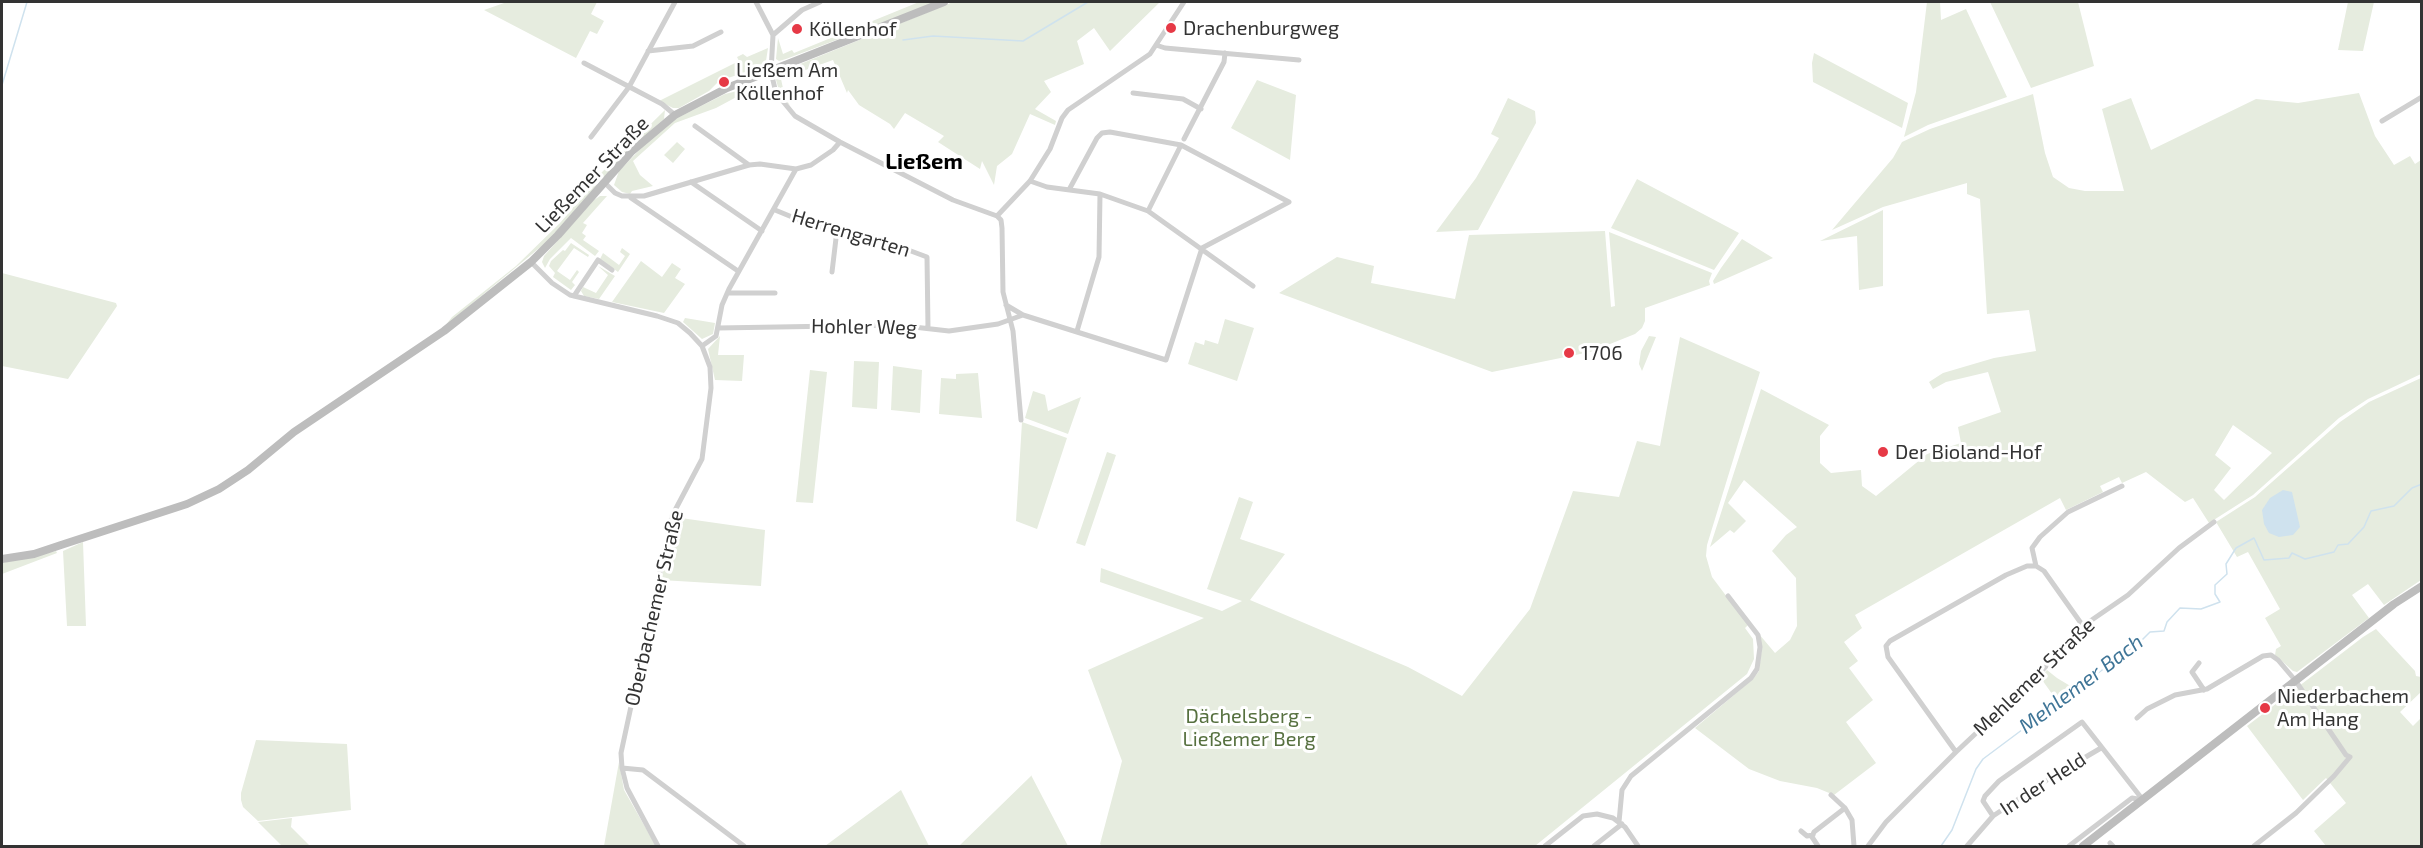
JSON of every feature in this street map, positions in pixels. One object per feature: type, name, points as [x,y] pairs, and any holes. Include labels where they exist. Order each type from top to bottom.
[{"type":"street","points":[[591,137],[629,87],[675,2]]},
{"type":"street","points":[[756,2],[772,35],[771,72],[776,93],[795,116],[840,142],[848,144],[953,200],[997,216],[1000,220],[1003,292],[1013,331],[1021,420]]},
{"type":"street","points":[[772,35],[802,10],[820,2]]},
{"type":"street","name":"Ließemer Straße","points":[[2,559],[34,554],[187,504],[219,489],[248,470],[319,414],[444,331],[531,262],[558,236],[632,152],[675,115],[727,88],[944,2]]},
{"type":"street","points":[[997,216],[1030,181],[1050,148],[1062,118],[1068,111],[1150,54],[1184,2]]},
{"type":"street","points":[[648,51],[693,46],[721,32]]},
{"type":"street","points":[[1156,45],[1165,48],[1299,60]]},
{"type":"street","points":[[1184,139],[1224,62],[1225,53]]},
{"type":"street","points":[[584,63],[662,104],[675,115]]},
{"type":"street","points":[[1133,93],[1183,99],[1201,109]]},
{"type":"street","points":[[2382,121],[2421,97]]},
{"type":"street","points":[[695,126],[749,165]]},
{"type":"street","points":[[1005,304],[1023,315],[1166,360],[1202,248],[1289,202],[1181,145],[1110,132],[1102,133],[1094,142],[1070,188]]},
{"type":"street","points":[[631,198],[749,165],[759,164],[796,169],[810,165],[833,150],[840,142]]},
{"type":"street","points":[[1148,211],[1181,145]]},
{"type":"street","points":[[531,262],[552,283],[574,296],[670,320],[690,333],[702,346],[716,336],[728,293],[738,271],[775,210],[796,169]]},
{"type":"street","points":[[1030,181],[1047,187],[1070,188],[1100,194],[1148,211],[1253,286]]},
{"type":"street","points":[[691,182],[762,231]]},
{"type":"street","points":[[605,183],[615,193],[631,198],[738,271]]},
{"type":"street","points":[[1077,331],[1099,257],[1100,194]]},
{"type":"street","name":"Herrengarten","points":[[775,210],[814,226],[868,235],[927,257],[928,328]]},
{"type":"street","points":[[831,272],[837,230]]},
{"type":"street","points":[[574,296],[598,260],[612,270]]},
{"type":"street","points":[[728,293],[776,293]]},
{"type":"street","name":"Hohler Weg","points":[[718,328],[875,325],[949,330],[1010,321],[1023,315]]},
{"type":"street","name":"Oberbachemer Straße","points":[[622,768],[621,753],[672,516],[702,459],[711,379],[710,367],[702,346]]},
{"type":"street","points":[[2036,566],[2032,549],[2035,542],[2046,531],[2068,512],[2122,486]]},
{"type":"street","name":"Mehlemer Straße","points":[[1868,846],[1886,822],[2037,676],[2083,626],[2128,595],[2179,548],[2214,522]]},
{"type":"street","points":[[1956,752],[1888,657],[1886,646],[1890,641],[2006,575],[2027,566],[2036,566],[2044,571],[2083,626]]},
{"type":"street","points":[[2084,846],[2295,680],[2421,586]]},
{"type":"street","points":[[1594,846],[1620,823],[1622,790],[1631,776],[1751,678],[1757,669],[1760,647],[1758,635],[1728,596]]},
{"type":"street","points":[[2137,718],[2147,709],[2175,695],[2204,690],[2263,656],[2271,655],[2278,660],[2295,680],[2346,755],[2350,757],[2296,813],[2254,846]]},
{"type":"street","points":[[2199,663],[2192,672],[2204,690]]},
{"type":"street","points":[[1993,816],[1983,801],[1984,796],[1999,781],[2067,731],[2082,722],[2101,748]]},
{"type":"street","name":"In der Held","points":[[1967,846],[1993,816],[2069,766],[2101,748],[2143,800]]},
{"type":"street","points":[[658,846],[630,796],[622,768],[643,770],[744,846]]},
{"type":"street","points":[[1831,795],[1845,808],[1852,820],[1854,846]]},
{"type":"street","points":[[2069,846],[2132,798],[2143,800]]},
{"type":"street","points":[[1801,831],[1807,836],[1813,835],[1845,808]]},
{"type":"street","points":[[1545,846],[1587,815],[1607,815],[1620,823],[1638,846]]},
{"type":"street","points":[[1813,835],[1818,846]]},
{"type":"green space","points":[[507,2],[597,2],[591,14],[604,21],[597,34],[590,31],[576,58],[484,10]]},
{"type":"green space","points":[[919,2],[937,2],[786,59],[779,61],[776,59],[778,38],[783,54],[792,50],[794,53]]},
{"type":"green space","points":[[953,2],[1160,2],[1110,51],[1094,28],[1077,41],[1084,64],[1044,81],[1051,92],[1035,109],[1056,121],[1055,125],[1030,114],[1012,154],[997,166],[994,185],[982,161],[980,169],[938,142],[944,136],[905,113],[894,129],[890,124],[859,105],[848,90],[847,93],[833,60],[781,79],[790,106],[780,94],[776,80],[783,71]]},
{"type":"green space","points":[[1927,2],[1940,2],[1941,20],[1966,9],[2007,97],[1928,125],[1904,137],[1916,92]]},
{"type":"green space","points":[[1990,2],[2078,2],[2094,66],[2031,88]]},
{"type":"green space","points":[[2348,2],[2374,2],[2363,51],[2338,50]]},
{"type":"green space","points":[[768,48],[766,61],[761,67],[719,81],[709,91],[679,108],[673,108],[659,101],[739,61],[737,57],[743,54],[747,57]]},
{"type":"green space","points":[[1814,53],[1908,103],[1902,128],[1813,82]]},
{"type":"green space","points":[[1257,80],[1296,95],[1290,160],[1231,128]]},
{"type":"green space","points":[[757,86],[716,108],[675,123],[633,161],[640,175],[653,186],[632,191],[630,194],[622,192],[614,185],[619,171],[671,121],[725,94]]},
{"type":"green space","points":[[2359,93],[2375,136],[2394,165],[2410,156],[2415,164],[2421,160],[2421,374],[2368,399],[2339,418],[2253,495],[2209,523],[2193,498],[2185,502],[2146,472],[2122,483],[2119,477],[2100,486],[2103,492],[2066,510],[2060,498],[1855,615],[1862,628],[1844,642],[1858,661],[1849,668],[1873,700],[1846,722],[1876,763],[1834,795],[1817,788],[1780,781],[1749,769],[1695,728],[1753,679],[1759,671],[1762,647],[1759,634],[1775,653],[1790,640],[1797,626],[1796,578],[1772,551],[1786,535],[1797,527],[1744,480],[1728,503],[1746,521],[1734,533],[1730,530],[1710,547],[1761,389],[1829,425],[1820,436],[1820,463],[1831,473],[1861,470],[1862,486],[1876,496],[1927,454],[1961,443],[1958,427],[2001,412],[1988,372],[1946,382],[1933,389],[1929,382],[1943,373],[1994,358],[2036,351],[2029,310],[1987,314],[1980,199],[1967,194],[1967,183],[1883,207],[1832,230],[1893,158],[1902,142],[1930,129],[2033,94],[2045,153],[2053,177],[2069,188],[2085,191],[2124,191],[2102,109],[2131,98],[2151,150],[2256,99],[2298,103]],"holes":[[[2233,425],[2272,453],[2224,500],[2214,490],[2231,468],[2215,455]]]},
{"type":"green space","points":[[1508,98],[1535,111],[1536,123],[1478,230],[1436,232],[1476,178],[1499,138],[1491,134]]},
{"type":"green space","points":[[665,110],[664,119],[638,142],[606,176],[602,178],[594,176],[598,176]]},
{"type":"green space","points":[[677,142],[685,149],[673,163],[664,155]]},
{"type":"green space","points":[[1637,179],[1739,233],[1714,270],[1611,228]]},
{"type":"green space","points":[[595,181],[597,185],[549,240],[445,326],[452,317],[516,266],[560,223]]},
{"type":"green space","points":[[600,196],[607,196],[583,223],[587,225],[582,233],[586,236],[583,240],[599,251],[595,256],[571,238],[550,259],[545,268],[542,262],[544,256]]},
{"type":"green space","points":[[1883,210],[1883,286],[1859,290],[1857,236],[1820,241]]},
{"type":"green space","points":[[1605,231],[1611,307],[1615,306],[1609,232],[1712,273],[1710,285],[1645,308],[1645,321],[1642,328],[1635,334],[1590,352],[1492,372],[1279,293],[1337,257],[1374,266],[1371,283],[1455,299],[1469,235]]},
{"type":"green space","points":[[1742,239],[1773,258],[1714,284],[1713,281],[1721,268]]},
{"type":"green space","points":[[571,243],[589,255],[588,257],[574,248],[557,271],[570,280],[577,270],[579,272],[572,282],[575,285],[571,290],[553,277],[555,273],[549,266],[551,261],[563,250],[565,251]]},
{"type":"green space","points":[[622,248],[630,254],[618,272],[600,259],[603,253],[619,265],[625,256],[620,252]]},
{"type":"green space","points":[[641,261],[662,277],[672,263],[681,269],[675,278],[685,284],[664,313],[612,302]]},
{"type":"green space","points":[[598,266],[615,276],[599,299],[584,296],[581,291],[583,287],[596,293],[608,275]]},
{"type":"green space","points":[[2,273],[116,303],[117,306],[68,379],[2,366]]},
{"type":"green space","points":[[685,318],[715,323],[713,334],[702,339],[683,322]]},
{"type":"green space","points":[[1225,319],[1254,328],[1237,381],[1188,364],[1195,342],[1204,345],[1205,340],[1218,344]]},
{"type":"green space","points":[[720,336],[718,355],[744,355],[742,381],[715,380],[708,349]]},
{"type":"green space","points":[[1649,336],[1656,337],[1642,371],[1639,364],[1641,351]]},
{"type":"green space","name":"Dächelsberg - Ließemer Berg","points":[[1680,337],[1760,372],[1707,545],[1706,556],[1712,577],[1748,625],[1745,628],[1753,639],[1754,659],[1747,674],[1535,846],[1102,846],[1100,844],[1122,761],[1088,670],[1204,618],[1100,582],[1101,568],[1222,611],[1242,601],[1207,589],[1239,497],[1253,502],[1240,539],[1285,554],[1250,600],[1408,667],[1462,696],[1530,609],[1573,491],[1619,497],[1637,441],[1660,446]]},
{"type":"green space","points":[[854,361],[879,362],[877,409],[852,407]]},
{"type":"green space","points":[[893,366],[922,370],[920,413],[891,410]]},
{"type":"green space","points":[[810,370],[827,372],[813,503],[796,502]]},
{"type":"green space","points":[[978,373],[982,418],[939,414],[941,378],[956,379],[956,374]]},
{"type":"green space","points":[[2421,378],[2421,580],[2384,605],[2368,584],[2352,595],[2369,618],[2297,672],[2293,671],[2275,655],[2276,649],[2281,646],[2265,618],[2280,609],[2248,552],[2237,557],[2216,522],[2255,497],[2340,422],[2369,402]]},
{"type":"green space","points":[[1033,391],[1045,395],[1048,411],[1081,397],[1068,434],[1025,418]]},
{"type":"green space","points":[[1022,422],[1067,438],[1037,529],[1016,521]]},
{"type":"green space","points":[[1107,452],[1116,455],[1085,546],[1076,543]]},
{"type":"green space","points":[[674,517],[765,530],[761,586],[661,580]]},
{"type":"green space","points":[[83,542],[86,626],[67,626],[63,551]]},
{"type":"green space","points":[[56,551],[57,553],[2,574],[2,563]]},
{"type":"green space","points":[[2376,629],[2415,671],[2416,676],[2421,677],[2421,692],[2400,712],[2413,726],[2421,718],[2421,846],[2326,846],[2314,831],[2346,803],[2326,778],[2303,800],[2247,726]]},
{"type":"green space","points":[[2047,670],[2072,687],[2055,698],[2040,677]]},
{"type":"green space","points":[[256,740],[347,744],[351,810],[258,821],[243,807],[241,800]]},
{"type":"green space","points":[[619,762],[624,790],[656,846],[604,846]]},
{"type":"green space","points":[[1031,776],[1068,846],[959,846]]},
{"type":"green space","points":[[901,790],[929,846],[825,846]]},
{"type":"green space","points":[[292,818],[291,827],[310,846],[282,846],[258,822]]},
{"type":"water","points":[[2283,490],[2292,492],[2300,527],[2293,535],[2279,537],[2269,533],[2264,524],[2262,510],[2270,498]]},
{"type":"waterway","points":[[2,85],[27,2]]},
{"type":"waterway","points":[[903,40],[933,36],[1023,41],[1088,2]]},
{"type":"waterway","name":"Mehlemer Bach","points":[[1941,846],[1952,830],[1976,769],[1983,759],[2150,632],[2164,631],[2167,622],[2180,608],[2201,609],[2220,602],[2215,594],[2215,585],[2227,574],[2226,564],[2236,548],[2254,538],[2264,560],[2289,558],[2292,553],[2305,559],[2334,552],[2338,545],[2348,544],[2364,527],[2371,511],[2394,506],[2412,488],[2422,484]]},
{"type":"place","name":"Drachenburgweg","points":[[1171,28]]},
{"type":"place","name":"Köllenhof","points":[[797,29]]},
{"type":"place","name":"Ließem Am Köllenhof","points":[[724,82]]},
{"type":"place","name":"1706","points":[[1569,353]]},
{"type":"place","name":"Der Bioland-Hof","points":[[1883,452]]},
{"type":"place","name":"Niederbachem Am Hang","points":[[2265,708]]},
{"type":"district","name":"Ließem","points":[[924,162]]}]
